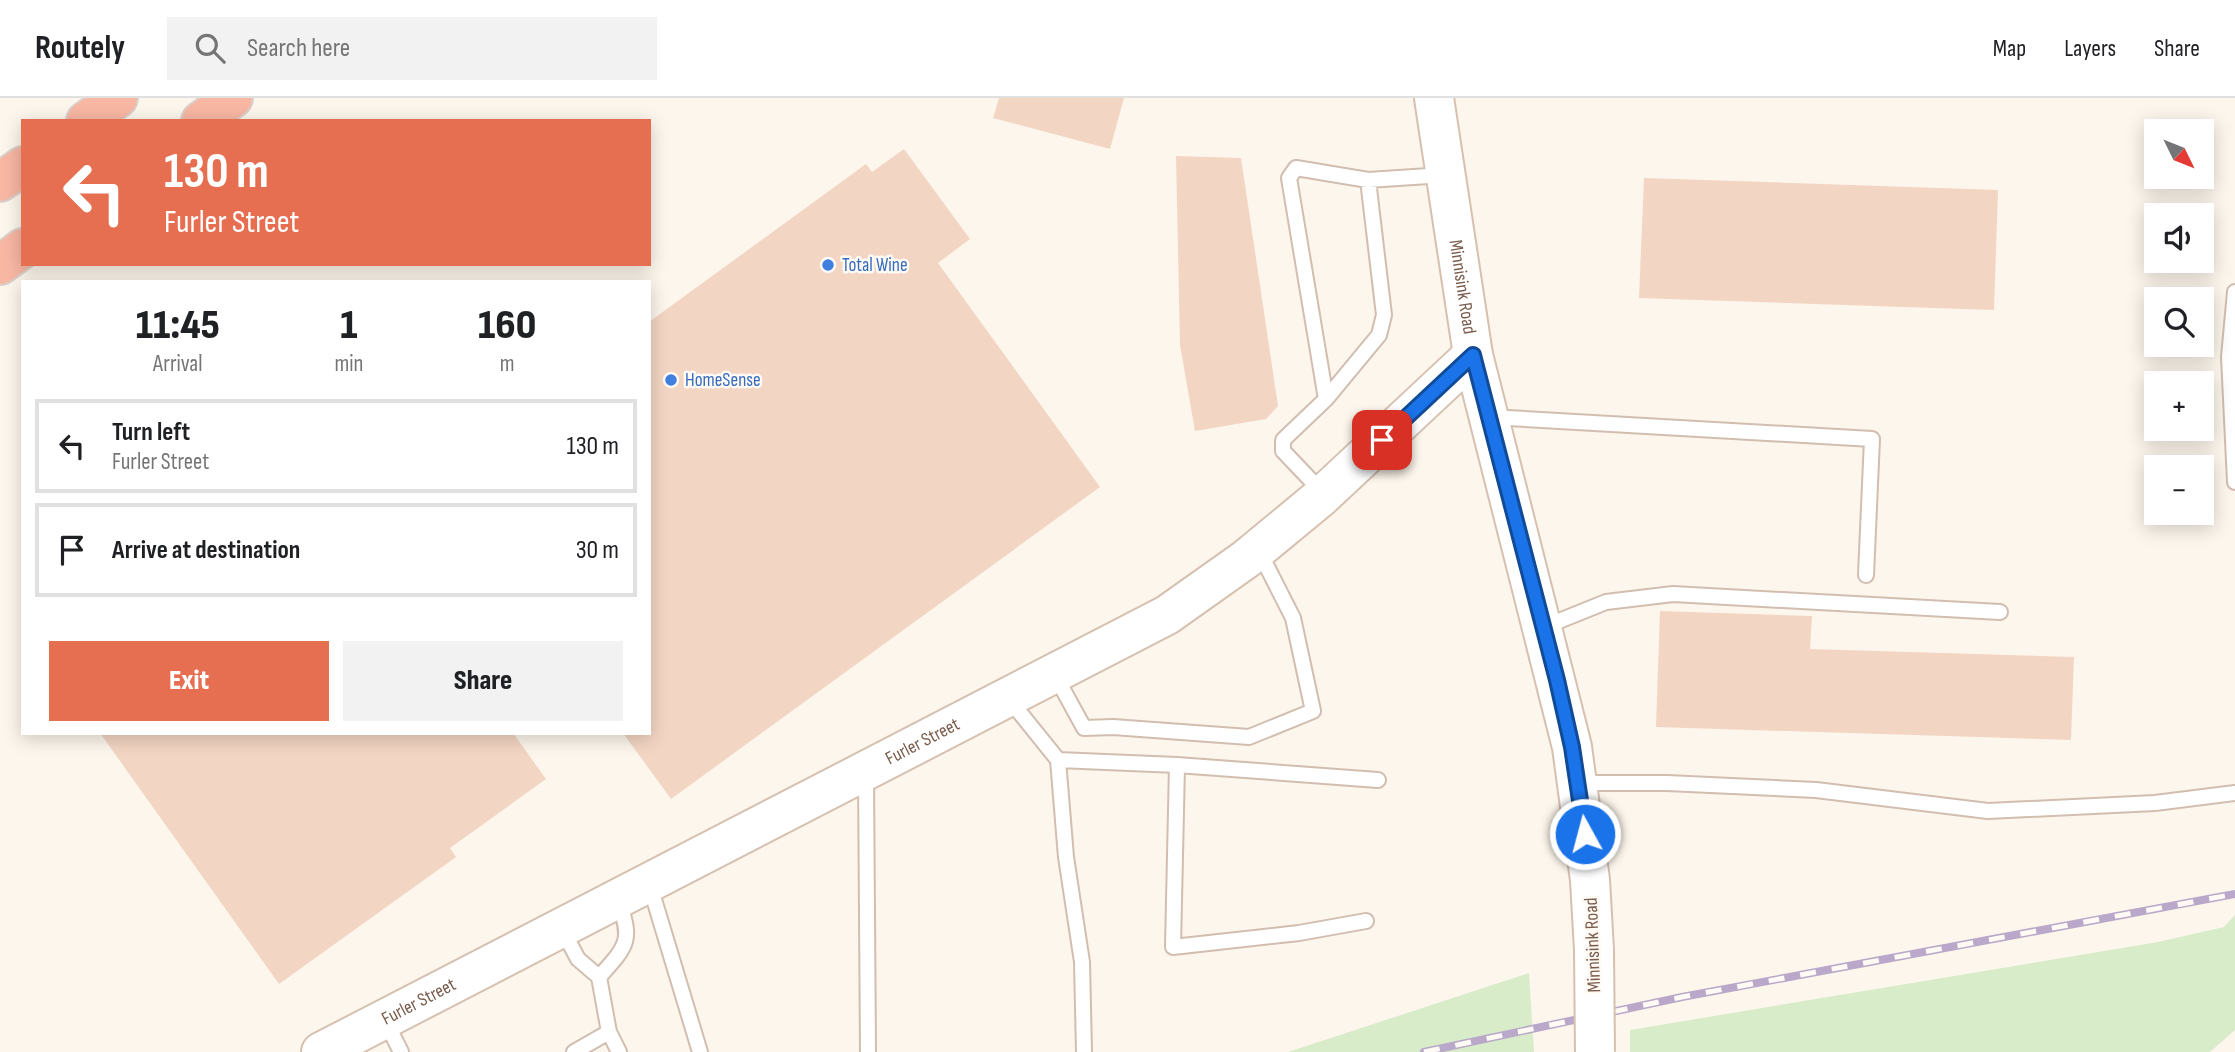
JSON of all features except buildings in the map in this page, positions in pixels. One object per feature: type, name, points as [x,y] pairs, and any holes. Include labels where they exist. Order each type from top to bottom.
[{"type":"highway","points":[[89,119],[118,98]]},
{"type":"highway","points":[[204,119],[233,98]]},
{"type":"highway","points":[[0,182],[21,167]]},
{"type":"highway","points":[[0,265],[21,249]]},
{"type":"street","name":"Minnisink Road","points":[[1434,98],[1473,355],[1578,783],[1590,880],[1595,1052]]},
{"type":"street","name":"Furler Street","points":[[321,1052],[392,1036],[562,928],[1167,615],[1258,550],[1325,495],[1473,355]]},
{"type":"lane","points":[[1326,399],[1289,178],[1296,168],[1368,180],[1444,175]]},
{"type":"lane","points":[[1325,495],[1283,451],[1283,440],[1326,399],[1379,335],[1384,315],[1368,180]]},
{"type":"lane","points":[[2235,292],[2230,357],[2235,482]]},
{"type":"lane","points":[[1489,417],[1872,439],[1866,575]]},
{"type":"lane","points":[[1054,673],[1084,729],[1113,727],[1249,737],[1313,711],[1293,618],[1258,550]]},
{"type":"lane","points":[[1542,628],[1606,602],[1673,594],[2000,612]]},
{"type":"lane","points":[[1007,697],[1058,760],[1066,857],[1082,962],[1084,1052]]},
{"type":"lane","points":[[1058,760],[1177,765],[1378,780]]},
{"type":"lane","points":[[1177,765],[1173,947],[1299,933],[1366,921]]},
{"type":"lane","points":[[866,770],[867,1052]]},
{"type":"lane","points":[[1578,783],[1667,783],[1816,790],[1988,811],[2155,803],[2235,793]]},
{"type":"lane","points":[[599,977],[621,953],[629,927],[633,891]]},
{"type":"lane","points":[[633,891],[699,1052]]},
{"type":"lane","points":[[562,928],[578,959],[599,977],[609,1032],[619,1052]]},
{"type":"lane","points":[[575,1052],[609,1032]]},
{"type":"green space","points":[[2235,915],[2235,1030],[2210,1052],[1630,1052],[1630,1030],[2158,942],[2224,927]]},
{"type":"green space","points":[[1529,973],[1534,1052],[1288,1052]]},
{"type":"railway","points":[[1424,1052],[1682,997],[2235,894]]},
{"type":"place","name":"Total Wine","points":[[828,265]]},
{"type":"place","name":"HomeSense","points":[[671,380]]},
{"type":"route","points":[[1382,440],[1473,355],[1557,680],[1572,747],[1585,834]]}]
